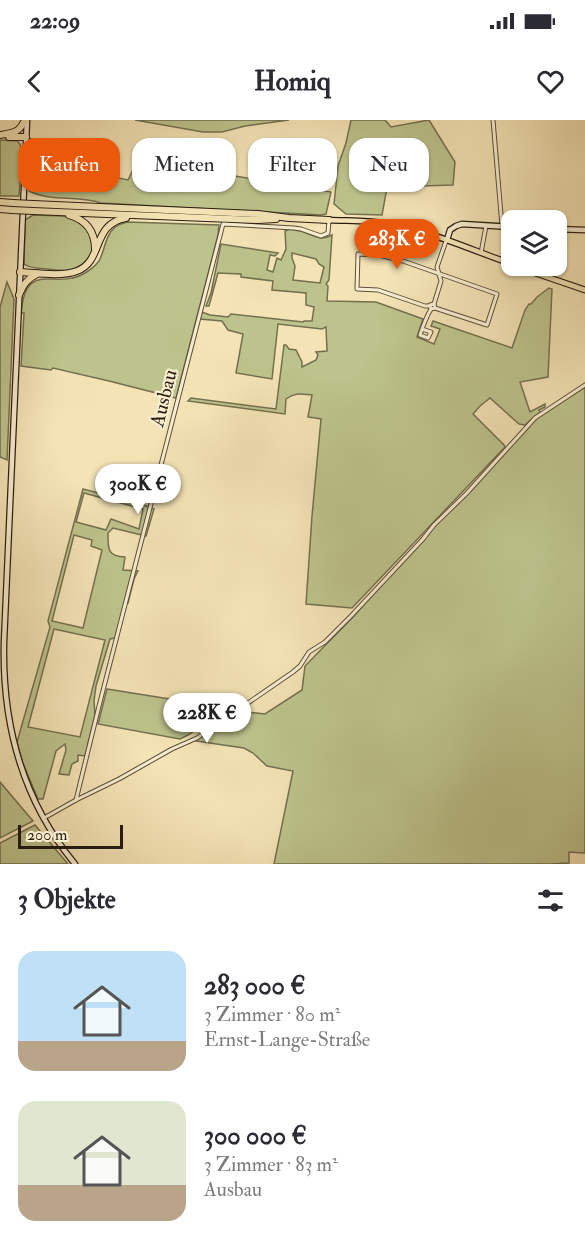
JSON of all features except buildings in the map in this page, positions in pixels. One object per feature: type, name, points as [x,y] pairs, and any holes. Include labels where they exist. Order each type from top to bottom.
[{"type":"highway","points":[[0,136],[21,129],[26,120]]},
{"type":"highway","points":[[0,136],[26,137]]},
{"type":"highway","points":[[0,202],[12,206],[258,214],[329,220]]},
{"type":"highway","points":[[0,209],[12,206]]},
{"type":"highway","points":[[33,207],[82,221],[92,232],[95,243],[94,252]]},
{"type":"highway","points":[[48,211],[258,220],[289,218]]},
{"type":"highway","points":[[20,272],[66,273],[79,270],[87,265],[103,231],[115,221],[123,218],[150,216]]},
{"type":"highway","points":[[19,295],[23,285],[29,279],[44,273]]},
{"type":"main road","points":[[26,120],[4,620],[4,681],[7,713],[23,773],[43,818],[75,864]]},
{"type":"main road","points":[[329,220],[390,224],[447,240],[501,261]]},
{"type":"main road","points":[[447,240],[450,230],[462,224],[501,226]]},
{"type":"main road","points":[[567,229],[585,230]]},
{"type":"main road","points":[[545,276],[585,290]]},
{"type":"street","points":[[493,120],[501,214]]},
{"type":"street","name":"Ausbau","points":[[76,800],[223,224],[294,228],[321,236],[328,233],[329,220]]},
{"type":"street","points":[[481,254],[486,225]]},
{"type":"street","points":[[423,329],[441,281],[437,267],[447,240]]},
{"type":"street","points":[[358,254],[379,255],[438,273],[497,294],[486,325],[378,290],[357,289],[358,254]]},
{"type":"street","points":[[43,818],[197,738],[293,672],[309,652],[325,642],[351,616],[535,418],[585,385]]},
{"type":"green space","points":[[135,120],[289,120],[245,126],[222,132],[203,132]]},
{"type":"green space","points":[[351,120],[385,120],[391,127],[429,120],[455,162],[453,185],[429,186],[429,138],[349,138],[349,192],[386,192],[382,215],[346,214],[334,204],[338,166]]},
{"type":"green space","points":[[0,140],[17,141],[19,196],[0,196]]},
{"type":"green space","points":[[132,172],[132,192],[236,192],[236,176],[248,178],[248,192],[331,192],[326,214],[321,215],[101,203],[32,192],[120,192],[120,178],[128,180]]},
{"type":"green space","points":[[33,215],[66,216],[75,219],[91,233],[93,247],[90,256],[79,267],[69,270],[35,268],[24,264],[25,220]]},
{"type":"green space","points":[[127,222],[219,225],[176,398],[53,368],[51,370],[21,366],[24,313],[21,313],[24,296],[29,286],[44,279],[74,278],[87,272],[99,261],[107,239],[116,226]]},
{"type":"green space","points":[[290,229],[322,238],[332,235],[329,280],[326,284],[328,286],[327,301],[376,302],[423,319],[417,337],[434,344],[440,329],[431,326],[433,321],[512,348],[529,304],[549,288],[552,289],[548,377],[520,382],[530,412],[545,404],[545,407],[525,425],[519,424],[490,398],[480,406],[473,414],[505,447],[352,608],[306,604],[321,419],[308,417],[312,395],[295,394],[286,399],[285,414],[188,401],[191,398],[276,409],[284,345],[296,350],[302,367],[316,360],[318,355],[316,352],[327,351],[326,327],[322,329],[278,324],[272,379],[236,373],[243,334],[228,330],[222,321],[200,319],[202,312],[228,317],[231,314],[312,321],[314,307],[306,305],[306,293],[272,290],[273,281],[241,277],[241,274],[218,273],[209,306],[206,306],[211,293],[221,244],[278,253],[275,256],[270,255],[267,270],[273,272],[277,258],[281,260],[286,249],[285,231]],"holes":[[[292,253],[316,259],[324,267],[320,283],[293,280],[295,266]]]},
{"type":"green space","points":[[7,282],[14,299],[7,460],[0,457],[0,307]]},
{"type":"green space","points":[[585,387],[585,853],[569,852],[569,863],[551,864],[274,864],[293,771],[267,766],[244,748],[196,741],[238,711],[265,714],[302,690],[305,666],[353,617],[435,525],[538,417]]},
{"type":"green space","points":[[83,489],[154,509],[146,536],[113,528],[108,533],[110,551],[119,557],[125,557],[123,570],[138,571],[128,603],[124,606],[115,638],[110,639],[96,686],[95,715],[85,756],[78,755],[78,761],[72,764],[69,775],[59,774],[66,750],[65,744],[56,751],[43,799],[38,799],[22,761],[17,742],[50,627],[48,621]],"holes":[[[84,493],[143,509],[139,529],[111,519],[106,530],[76,522]],[[74,535],[92,540],[91,546],[102,550],[83,628],[52,621]],[[54,629],[105,640],[80,737],[28,727]]]},
{"type":"green space","points":[[107,689],[232,709],[180,739],[98,724]]},
{"type":"green space","points":[[0,782],[33,821],[0,838]]},
{"type":"green space","points":[[35,825],[68,864],[0,864],[0,843]]}]
